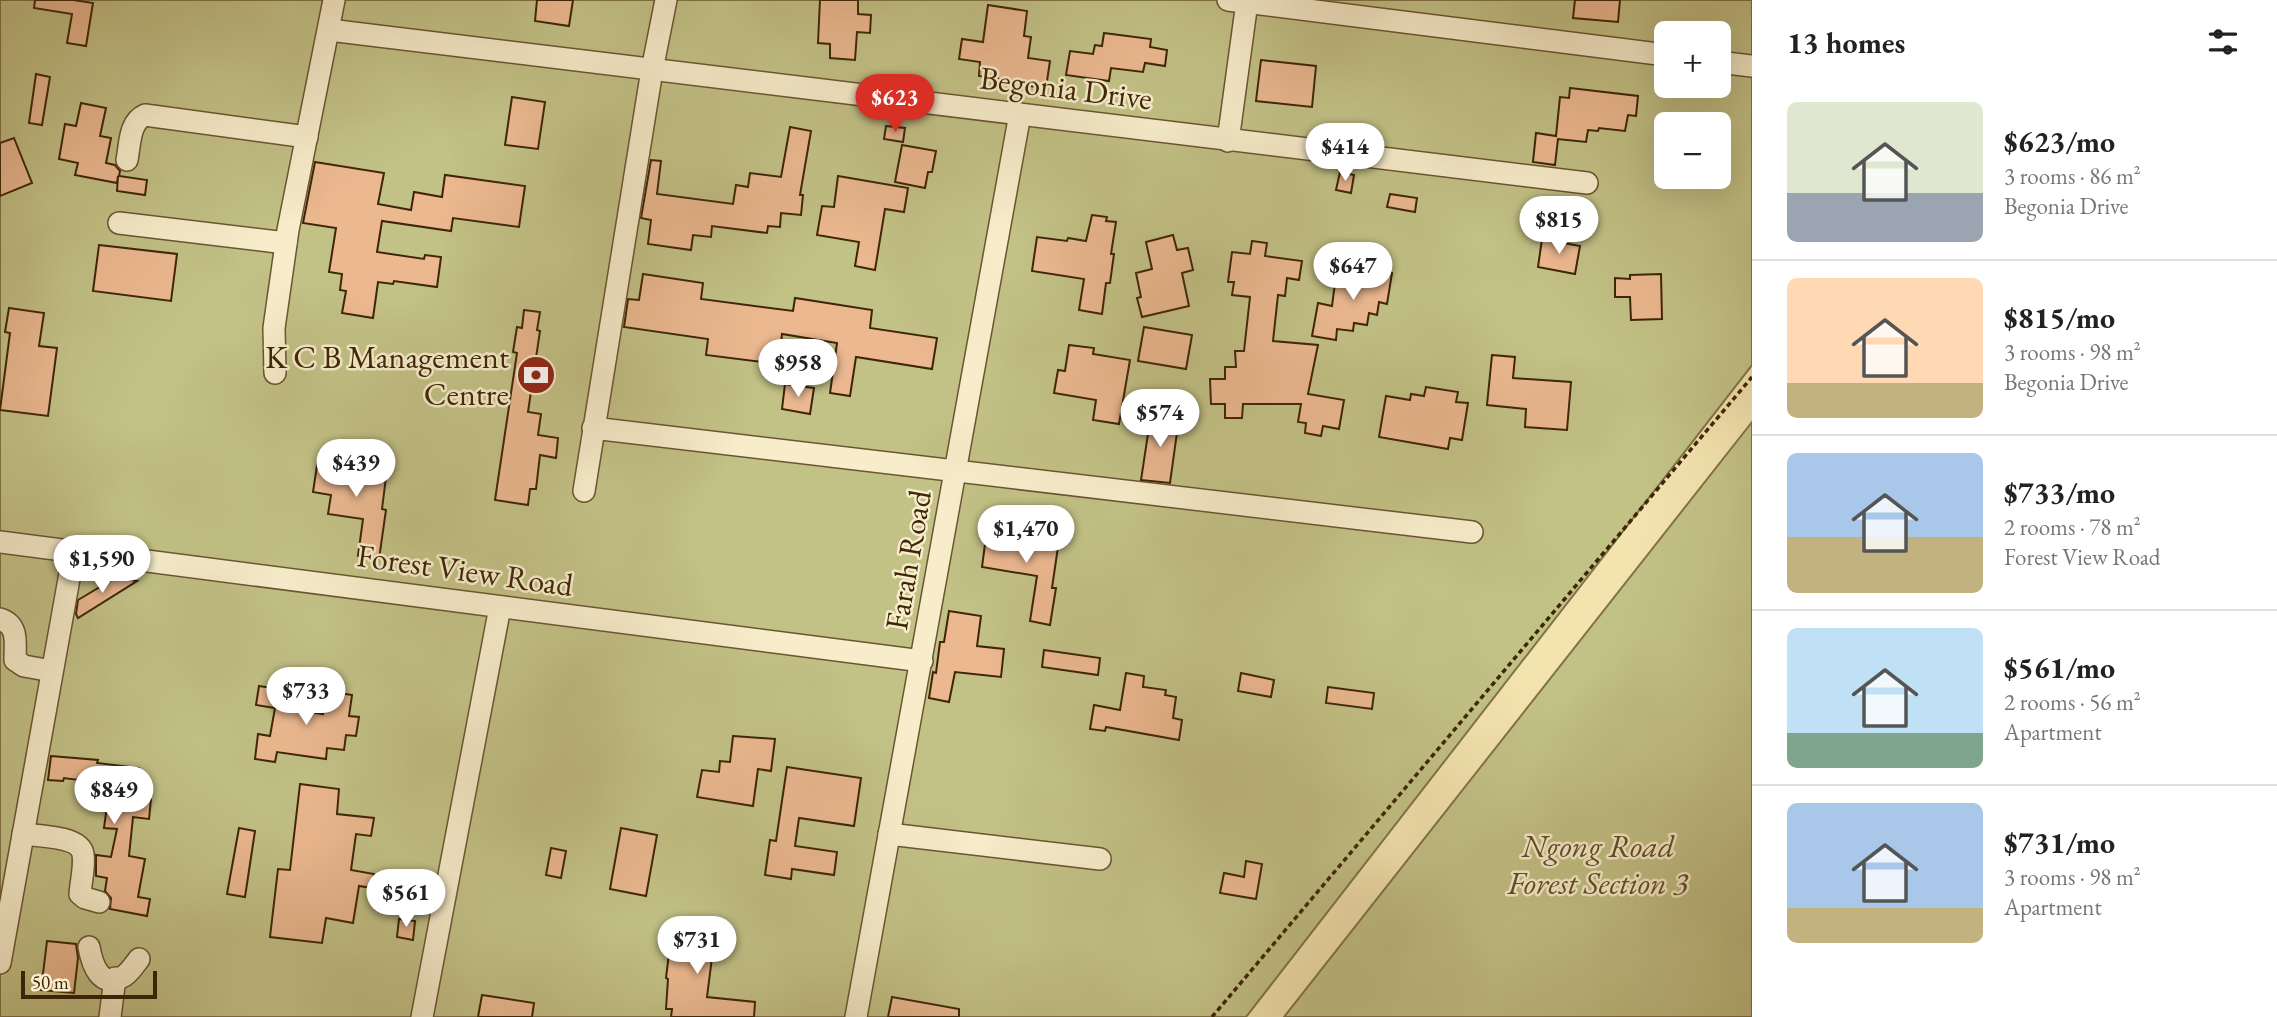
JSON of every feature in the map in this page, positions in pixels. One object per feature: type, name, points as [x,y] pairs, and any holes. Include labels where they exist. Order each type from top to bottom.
[{"type":"street","points":[[275,373],[274,328],[287,237],[334,0]]},
{"type":"street","points":[[584,491],[652,71],[666,0]]},
{"type":"street","points":[[1228,141],[1237,1],[1654,53]]},
{"type":"street","name":"Begonia Drive","points":[[328,30],[1587,183]]},
{"type":"street","points":[[1731,64],[1752,66]]},
{"type":"street","name":"Farah Road","points":[[856,1017],[1020,114]]},
{"type":"street","points":[[127,160],[134,124],[138,118],[145,116],[307,137]]},
{"type":"street","points":[[119,223],[287,237]]},
{"type":"street","points":[[593,428],[1472,532]]},
{"type":"street","name":"Forest View Road","points":[[0,542],[922,661]]},
{"type":"street","points":[[0,963],[74,551]]},
{"type":"street","points":[[422,1017],[500,607]]},
{"type":"street","points":[[0,619],[9,622],[13,628],[15,660],[20,664],[52,671]]},
{"type":"street","points":[[23,834],[71,841],[79,845],[83,853],[80,894],[99,902]]},
{"type":"street","points":[[889,834],[1100,859]]},
{"type":"street","points":[[89,947],[96,973],[103,978],[124,976],[139,959]]},
{"type":"street","points":[[110,1017],[115,978]]},
{"type":"path","points":[[1212,1017],[1752,376]]},
{"type":"green space","points":[[0,0],[1752,0],[1752,365],[1246,1017],[0,1017]]},
{"type":"green space","name":"Ngong Road Forest Section 3","points":[[1752,422],[1752,1017],[1284,1017]]},
{"type":"building","points":[[35,0],[93,3],[86,46],[67,43],[72,14],[34,8]]},
{"type":"building","points":[[537,0],[573,0],[569,26],[535,21]]},
{"type":"building","points":[[820,0],[858,0],[858,14],[871,15],[870,33],[857,32],[855,60],[830,58],[830,44],[818,43]]},
{"type":"building","points":[[1575,0],[1620,0],[1618,22],[1573,18]]},
{"type":"building","points":[[988,5],[1027,11],[1024,36],[1031,37],[1028,58],[1050,61],[1046,88],[979,76],[980,62],[959,59],[962,39],[983,42]]},
{"type":"building","points":[[1104,33],[1151,39],[1150,47],[1167,50],[1165,66],[1145,63],[1143,72],[1111,68],[1109,81],[1066,75],[1070,51],[1093,54],[1095,45],[1102,46]]},
{"type":"building","points":[[1261,60],[1316,66],[1312,107],[1256,101]]},
{"type":"building","points":[[36,74],[50,77],[42,125],[29,123]]},
{"type":"building","points":[[1570,88],[1638,96],[1636,116],[1628,115],[1625,131],[1599,128],[1598,131],[1588,130],[1586,142],[1558,139],[1555,165],[1533,162],[1536,133],[1556,136],[1560,97],[1569,98]]},
{"type":"building","points":[[512,97],[545,102],[538,149],[505,145]]},
{"type":"building","points":[[81,103],[106,108],[100,136],[111,138],[106,163],[115,165],[120,171],[119,176],[147,180],[145,195],[117,191],[118,176],[117,183],[75,175],[78,163],[59,159],[65,124],[76,126]]},
{"type":"building","points":[[886,126],[905,128],[903,142],[884,139]]},
{"type":"building","points":[[790,127],[811,131],[800,195],[803,195],[801,215],[781,213],[780,227],[768,226],[767,233],[712,226],[711,237],[693,235],[691,250],[648,244],[651,220],[641,218],[651,160],[661,161],[657,194],[733,204],[736,185],[748,187],[750,173],[781,177]]},
{"type":"building","points":[[14,138],[32,183],[0,196],[0,143]]},
{"type":"building","points":[[902,145],[936,151],[932,172],[928,172],[925,188],[895,182]]},
{"type":"building","points":[[315,162],[384,173],[378,204],[411,210],[414,192],[442,197],[445,175],[525,186],[519,227],[453,218],[451,231],[382,221],[377,252],[424,259],[425,255],[441,257],[437,287],[394,281],[393,284],[378,282],[373,318],[342,313],[346,291],[340,290],[342,274],[329,272],[336,228],[303,223]]},
{"type":"building","points":[[1340,172],[1354,175],[1351,193],[1336,190]]},
{"type":"building","points":[[838,176],[908,188],[904,212],[885,209],[875,270],[855,266],[859,242],[817,235],[822,206],[834,207]]},
{"type":"building","points":[[1390,194],[1417,198],[1415,212],[1387,207]]},
{"type":"building","points":[[1092,215],[1107,217],[1106,221],[1116,222],[1110,283],[1106,283],[1102,314],[1079,310],[1084,279],[1032,271],[1037,237],[1086,241]]},
{"type":"building","points":[[1173,235],[1177,250],[1188,248],[1193,270],[1182,273],[1189,306],[1142,317],[1137,298],[1141,297],[1136,273],[1152,269],[1146,242]]},
{"type":"building","points":[[1542,239],[1580,246],[1575,274],[1538,267]]},
{"type":"building","points":[[1252,241],[1267,243],[1265,256],[1302,261],[1299,280],[1287,278],[1285,296],[1278,295],[1273,341],[1318,345],[1308,394],[1344,400],[1339,429],[1323,426],[1321,436],[1305,433],[1306,423],[1298,422],[1301,404],[1243,404],[1242,418],[1225,418],[1225,404],[1211,404],[1210,379],[1225,379],[1225,367],[1236,367],[1235,351],[1244,351],[1250,297],[1232,295],[1234,282],[1228,282],[1232,252],[1250,254]]},
{"type":"building","points":[[99,245],[177,254],[171,301],[93,291]]},
{"type":"building","points":[[1351,266],[1392,273],[1387,304],[1379,302],[1377,315],[1369,313],[1367,325],[1354,323],[1353,331],[1337,329],[1336,340],[1312,336],[1318,303],[1332,306],[1335,283],[1348,285]]},
{"type":"building","points":[[643,274],[703,283],[701,299],[793,311],[795,298],[872,310],[870,328],[937,338],[932,369],[856,357],[850,396],[830,393],[837,343],[782,334],[779,364],[706,355],[708,339],[624,327],[628,299],[639,300]]},
{"type":"building","points":[[1661,274],[1662,319],[1631,320],[1630,297],[1615,297],[1615,278],[1630,279],[1630,275]]},
{"type":"building","points":[[9,308],[44,313],[39,346],[57,348],[48,416],[0,410],[10,333],[5,332]]},
{"type":"building","points":[[524,310],[540,312],[537,330],[540,331],[528,412],[541,414],[538,435],[558,438],[556,458],[540,455],[536,489],[530,489],[528,505],[495,500],[517,353],[513,352],[517,327],[522,328]]},
{"type":"building","points":[[1144,327],[1192,335],[1186,369],[1138,361]]},
{"type":"building","points":[[1069,345],[1094,348],[1093,354],[1130,360],[1119,424],[1093,420],[1096,400],[1054,393],[1058,370],[1065,371]]},
{"type":"building","points":[[1492,355],[1515,357],[1513,378],[1571,382],[1567,430],[1525,427],[1526,409],[1487,405]]},
{"type":"building","points":[[785,384],[814,388],[810,414],[782,409]]},
{"type":"building","points":[[1426,387],[1458,392],[1456,402],[1468,403],[1462,440],[1450,438],[1448,449],[1379,437],[1386,396],[1410,400],[1411,394],[1424,396]]},
{"type":"building","points":[[1151,414],[1179,418],[1170,483],[1141,480]]},
{"type":"building","points":[[318,459],[387,469],[382,509],[386,510],[379,559],[358,556],[363,519],[328,514],[331,495],[313,492]]},
{"type":"building","points":[[987,529],[1059,540],[1050,625],[1030,621],[1037,576],[982,567]]},
{"type":"building","points":[[115,578],[137,581],[78,618],[78,600]]},
{"type":"building","points":[[949,611],[981,616],[977,646],[1004,649],[1001,677],[955,672],[949,702],[929,698]]},
{"type":"building","points":[[1044,650],[1100,658],[1098,675],[1042,667]]},
{"type":"building","points":[[1126,673],[1144,676],[1143,687],[1166,690],[1165,695],[1176,697],[1173,718],[1182,720],[1179,740],[1106,727],[1105,731],[1090,729],[1094,705],[1120,710]]},
{"type":"building","points":[[1241,673],[1274,680],[1271,697],[1238,691]]},
{"type":"building","points":[[259,686],[279,689],[276,707],[323,714],[327,691],[352,695],[349,716],[359,717],[356,736],[346,735],[344,750],[327,748],[326,759],[277,752],[275,762],[255,759],[258,734],[270,736],[275,708],[256,705]]},
{"type":"building","points":[[1328,687],[1374,693],[1372,709],[1326,703]]},
{"type":"building","points":[[733,736],[775,739],[771,771],[758,769],[753,806],[697,797],[702,770],[719,772],[720,761],[730,762]]},
{"type":"building","points":[[51,756],[98,760],[97,763],[139,768],[137,781],[142,782],[139,797],[151,799],[149,819],[133,817],[129,856],[145,859],[138,897],[150,899],[147,916],[110,909],[111,898],[105,891],[107,878],[96,876],[96,855],[111,857],[117,829],[104,828],[110,784],[64,778],[63,781],[48,780]]},
{"type":"building","points":[[787,767],[861,778],[854,826],[799,818],[795,846],[837,852],[834,875],[792,869],[791,879],[765,875],[770,840],[776,841]]},
{"type":"building","points":[[300,784],[339,789],[337,814],[374,818],[371,836],[356,834],[351,870],[374,874],[372,888],[359,886],[353,923],[326,918],[322,943],[270,937],[278,869],[290,870]]},
{"type":"building","points":[[239,828],[255,831],[245,897],[227,894]]},
{"type":"building","points":[[621,828],[657,835],[646,896],[610,889]]},
{"type":"building","points":[[551,848],[566,851],[561,878],[546,875]]},
{"type":"building","points":[[1246,861],[1262,864],[1256,899],[1220,893],[1224,873],[1244,877]]},
{"type":"building","points":[[399,919],[415,921],[413,940],[397,937]]},
{"type":"building","points":[[673,921],[716,926],[707,997],[755,1002],[754,1017],[671,1017],[672,1009],[666,1009],[666,978]]},
{"type":"building","points":[[47,941],[76,944],[78,958],[74,993],[41,990]]},
{"type":"building","points":[[482,995],[534,1003],[532,1017],[478,1017]]},
{"type":"building","points":[[892,997],[959,1009],[959,1017],[888,1017]]},
{"type":"place","name":"K C B Management Centre","points":[[536,375]]}]
